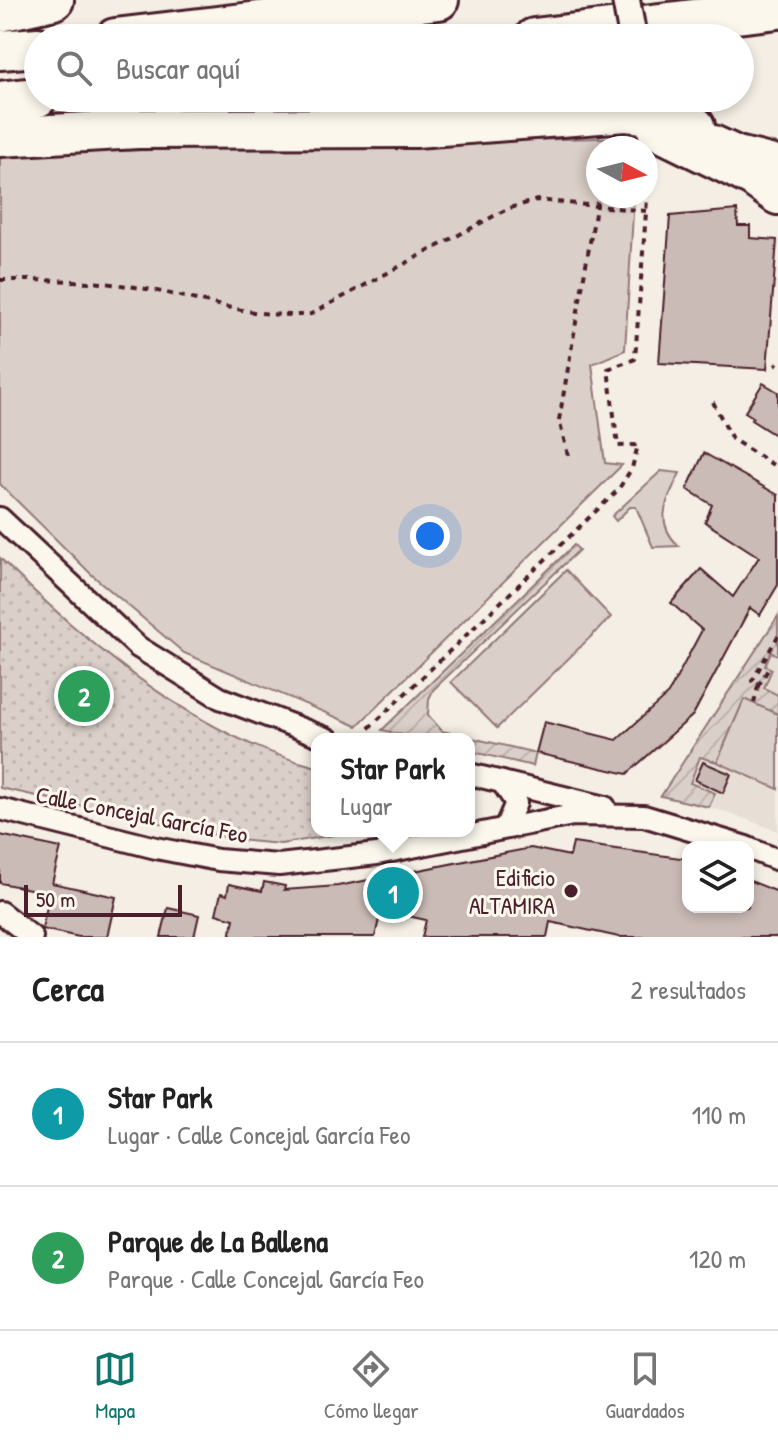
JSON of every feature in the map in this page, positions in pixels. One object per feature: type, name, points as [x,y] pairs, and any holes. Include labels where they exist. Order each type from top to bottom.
[{"type":"highway","points":[[0,12],[54,0]]},
{"type":"highway","points":[[234,24],[439,0]]},
{"type":"highway","points":[[644,24],[778,9]]},
{"type":"highway","points":[[699,17],[778,18]]},
{"type":"highway","points":[[0,50],[24,48]]},
{"type":"highway","points":[[0,101],[24,98]]},
{"type":"highway","points":[[0,137],[137,129],[415,128],[559,120],[626,112],[663,116],[695,126]]},
{"type":"highway","points":[[559,120],[652,128],[753,177],[778,195]]},
{"type":"street","points":[[626,0],[630,24]]},
{"type":"street","points":[[680,112],[695,126],[778,176]]},
{"type":"street","points":[[738,150],[778,160]]},
{"type":"street","points":[[0,518],[138,647],[220,698],[312,733]]},
{"type":"street","points":[[475,775],[644,816]]},
{"type":"street","points":[[502,782],[516,803],[506,826]]},
{"type":"street","name":"Calle Concejal García Feo","points":[[0,809],[187,854],[279,865],[377,854],[455,837]]},
{"type":"street","name":"Calle Concejal García Feo","points":[[475,833],[573,815],[644,816],[727,841]]},
{"type":"street","name":"Calle Concejal García Feo","points":[[754,850],[778,860]]},
{"type":"street","points":[[0,912],[32,937]]},
{"type":"path","points":[[0,280],[84,281],[138,287],[237,310],[288,317],[311,314],[507,209],[537,200],[586,206]]},
{"type":"path","points":[[568,455],[559,420],[596,208]]},
{"type":"path","points":[[608,208],[646,211]]},
{"type":"path","points":[[366,733],[618,490],[632,468],[638,445],[618,446],[608,369],[635,359],[646,208]]},
{"type":"path","points":[[713,402],[732,439],[778,468]]},
{"type":"path","points":[[758,686],[752,681],[778,636]]},
{"type":"path","points":[[754,703],[758,686],[769,668]]},
{"type":"shaded area","points":[[586,138],[586,208],[633,208],[625,350],[592,364],[605,463],[622,465],[357,726],[184,653],[91,574],[0,484],[0,154]]},
{"type":"shaded area","points":[[661,471],[680,473],[667,502],[664,519],[671,537],[679,546],[653,547],[636,507],[630,507],[616,521],[612,516]]},
{"type":"shaded area","points":[[574,545],[579,550],[433,690],[428,715],[442,731],[451,733],[394,733],[382,730]]},
{"type":"shaded area","points":[[0,558],[106,654],[146,684],[229,734],[311,765],[311,837],[322,837],[281,844],[238,840],[0,788]]},
{"type":"shaded area","points":[[566,570],[611,617],[497,728],[451,682]]},
{"type":"shaded area","points":[[778,616],[778,831],[723,811],[661,796]]},
{"type":"shaded area","points":[[778,616],[778,655],[771,652],[765,666],[772,669],[764,688],[778,695],[778,714],[744,699],[717,762],[700,757],[690,783],[715,793],[709,807],[661,796]]},
{"type":"shaded area","points":[[744,699],[778,714],[778,789],[717,762]]},
{"type":"shaded area","points":[[475,739],[536,753],[533,766],[475,752]]},
{"type":"building","points":[[737,210],[738,226],[750,226],[750,238],[777,240],[767,369],[659,363],[670,216]]},
{"type":"building","points":[[763,383],[778,392],[778,437],[751,420],[753,417],[745,412]]},
{"type":"building","points":[[704,453],[778,495],[778,585],[760,615],[750,608],[693,715],[627,774],[536,753],[544,722],[617,740],[668,694],[702,630],[671,603],[701,569],[733,597],[759,557],[705,522],[712,505],[687,489]]},
{"type":"building","points":[[703,762],[731,774],[723,793],[695,780]]},
{"type":"building","points":[[0,835],[61,848],[52,883],[116,897],[107,937],[79,937],[42,929],[50,893],[0,883]]},
{"type":"building","points":[[573,843],[682,858],[682,913],[754,913],[754,882],[778,892],[778,937],[619,937],[550,922],[547,937],[422,937],[426,920],[381,910],[375,937],[230,937],[234,919],[216,914],[221,893],[227,895],[229,884],[262,891],[264,882],[285,886],[284,890],[338,886],[531,848],[570,856]]},
{"type":"building","points":[[168,908],[199,915],[194,937],[161,937]]},
{"type":"place","name":"Parque de La Ballena","points":[[84,696]]},
{"type":"place","name":"Edificio ALTAMIRA","points":[[571,891]]},
{"type":"place","name":"Star Park","points":[[393,893]]}]
